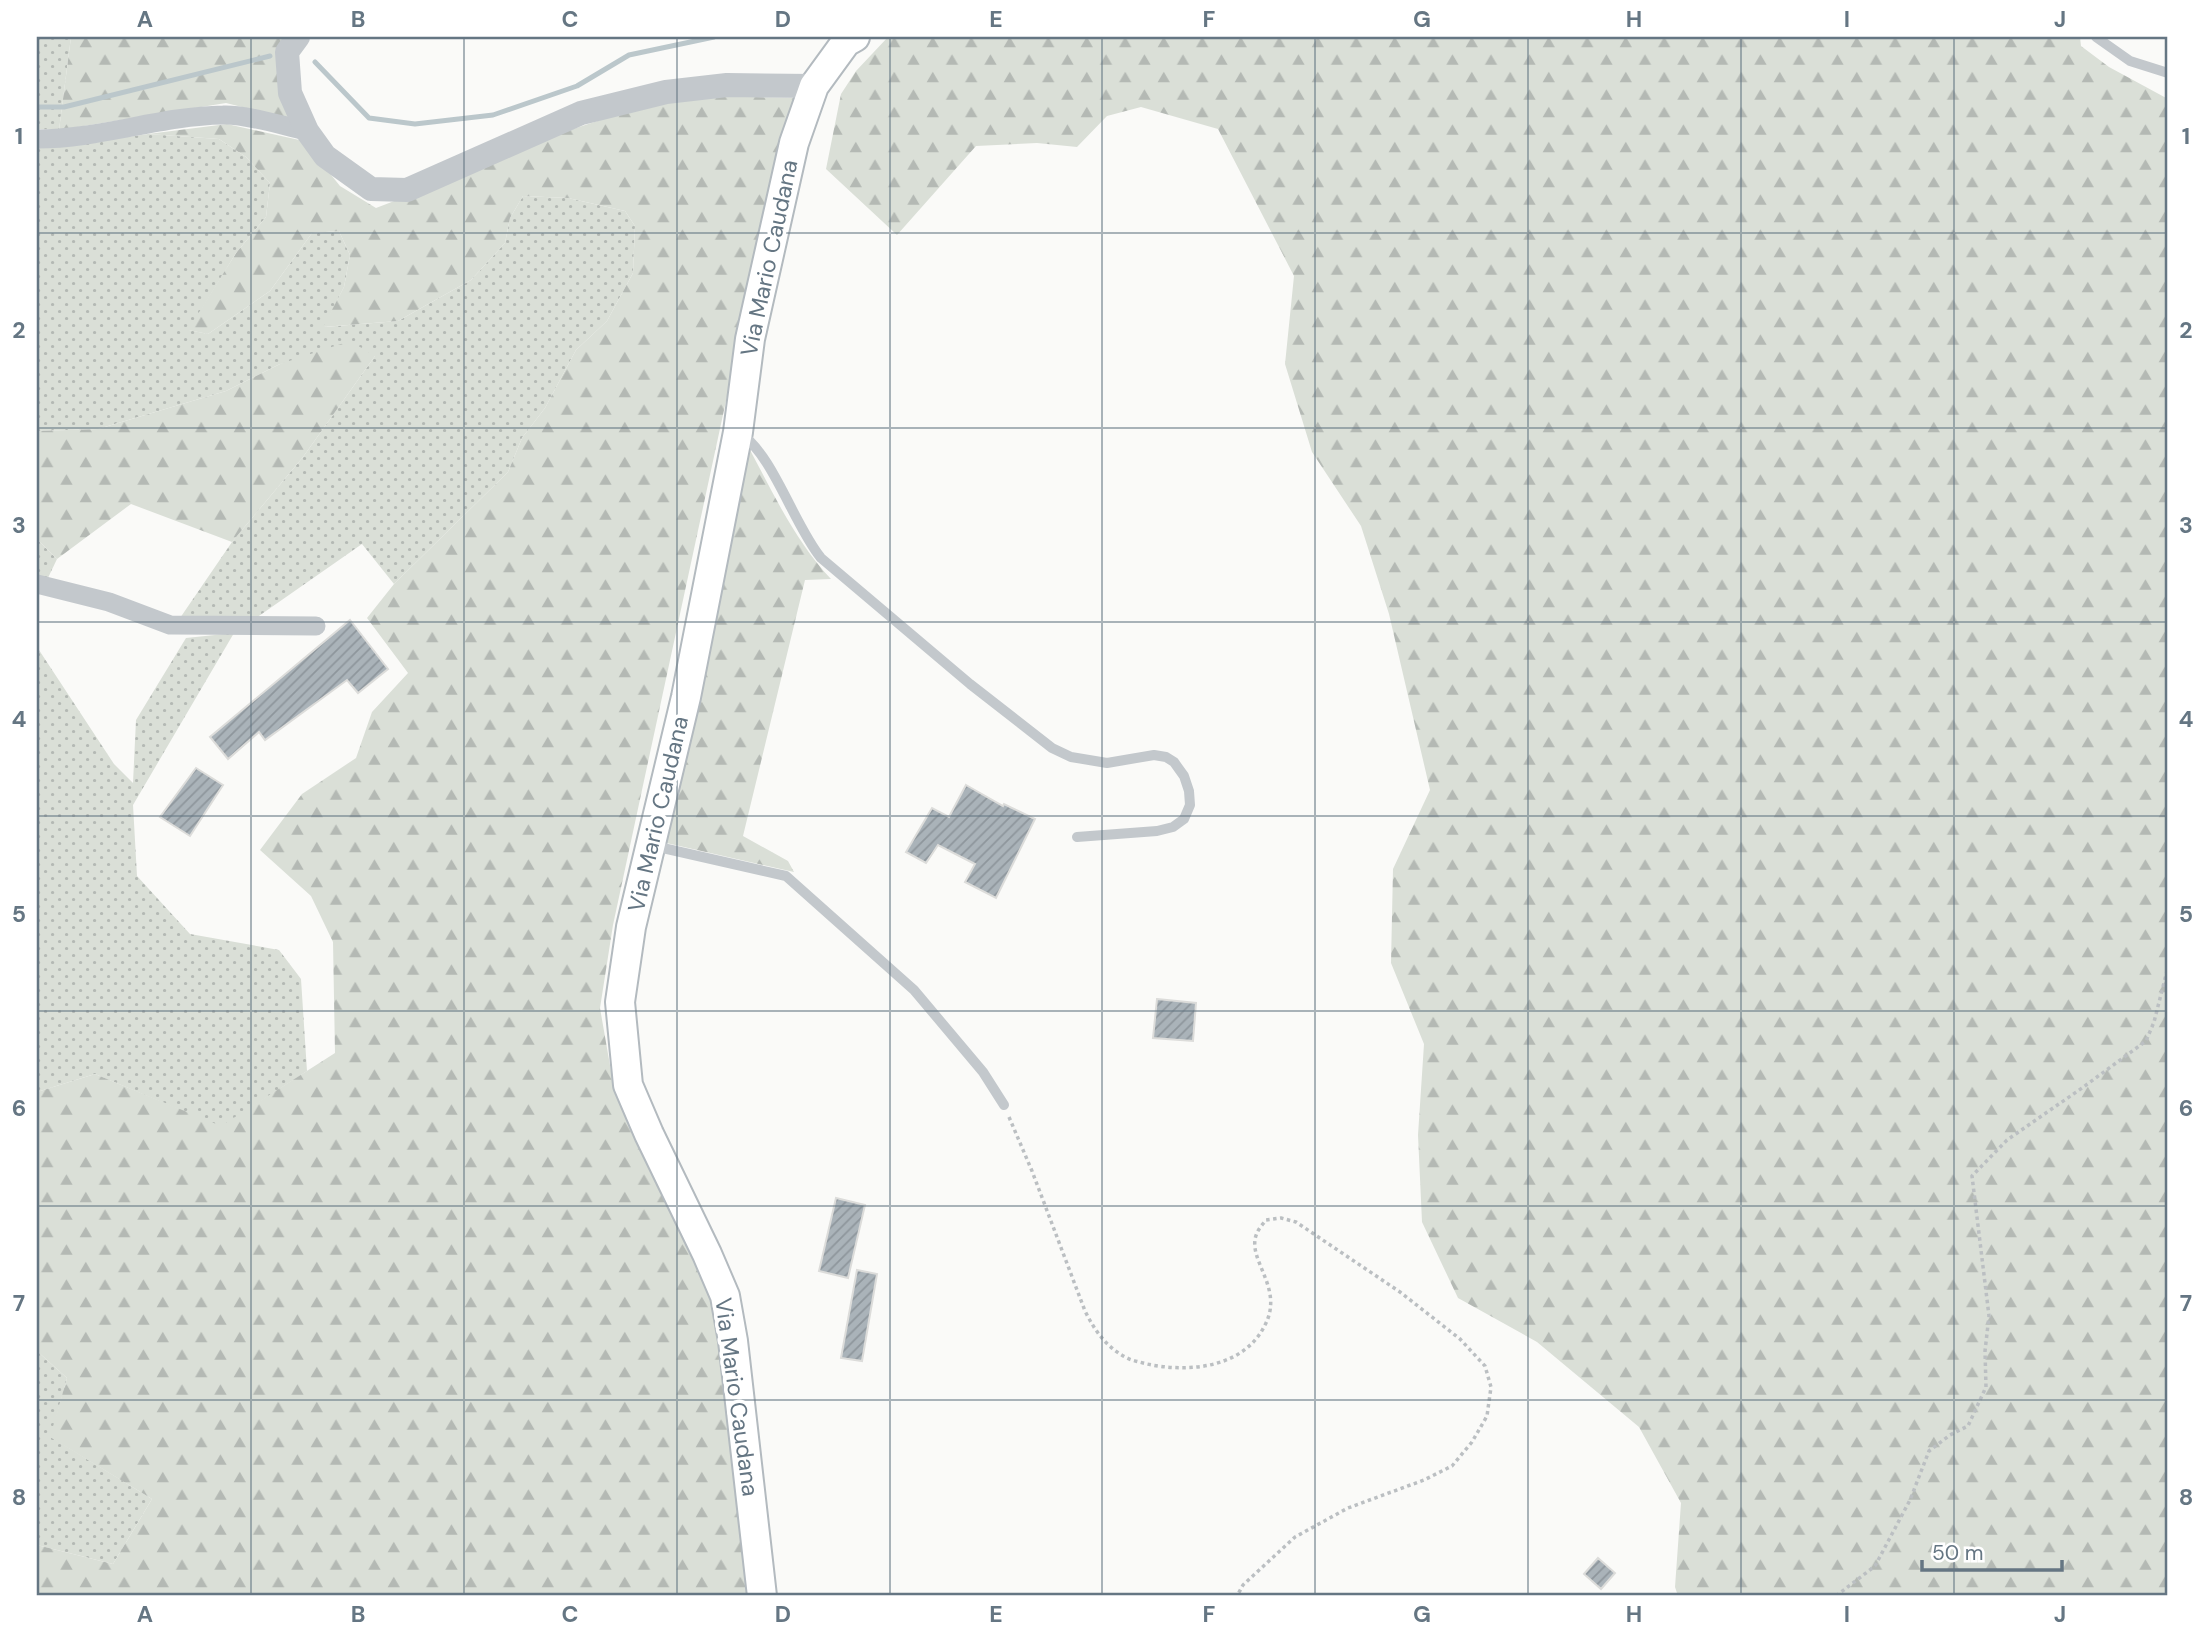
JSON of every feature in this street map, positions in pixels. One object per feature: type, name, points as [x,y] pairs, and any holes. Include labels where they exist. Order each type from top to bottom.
[{"type":"main road","name":"Via Mario Caudana","points":[[762,1596],[733,1341],[725,1296],[628,1085],[620,1002],[631,927],[686,697],[738,432],[750,339],[794,143],[814,86],[846,42],[855,37]]},
{"type":"street","points":[[298,37],[287,52],[290,93],[307,131],[325,156],[371,190],[407,190],[581,113],[666,92],[727,85],[814,86]]},
{"type":"street","points":[[37,139],[66,139],[184,117],[226,114],[307,131]]},
{"type":"street","points":[[37,584],[109,602],[170,625],[316,626]]},
{"type":"lane","points":[[2096,37],[2130,61],[2168,73]]},
{"type":"lane","points":[[738,432],[754,446],[766,462],[801,528],[821,558],[1002,710],[1052,748],[1071,757],[1107,763],[1145,756],[1166,757],[1174,762],[1184,776],[1190,805],[1184,819],[1173,827],[1157,831],[1077,837]]},
{"type":"lane","points":[[650,845],[786,876],[914,989],[983,1072],[1004,1105]]},
{"type":"path","points":[[1836,1596],[1875,1566],[1910,1500],[1928,1451],[1950,1435],[1969,1426],[1986,1387],[1985,1351],[1990,1316],[1972,1175],[2007,1140],[2146,1041],[2154,1022],[2168,967]]},
{"type":"path","points":[[1004,1105],[1085,1311],[1096,1331],[1109,1346],[1129,1360],[1161,1367],[1199,1368],[1229,1359],[1254,1343],[1266,1324],[1271,1304],[1269,1282],[1255,1249],[1256,1234],[1266,1220],[1281,1218],[1297,1222],[1400,1292],[1460,1339],[1485,1366],[1491,1387],[1487,1416],[1472,1442],[1452,1466],[1424,1480],[1348,1508],[1295,1536],[1237,1596]]},
{"type":"green space","points":[[37,37],[71,37],[59,130],[37,129]]},
{"type":"green space","points":[[71,37],[288,37],[291,119],[226,103],[59,130]]},
{"type":"green space","points":[[888,37],[2080,37],[2081,46],[2109,67],[2168,99],[2168,1596],[1678,1596],[1675,1587],[1681,1503],[1639,1427],[1537,1342],[1458,1298],[1422,1222],[1418,1135],[1424,1044],[1391,963],[1393,869],[1430,790],[1389,614],[1361,526],[1312,452],[1285,364],[1294,276],[1218,129],[1141,107],[1107,116],[1077,147],[1037,143],[976,146],[897,235],[826,169],[841,94],[856,71]]},
{"type":"green space","points":[[713,96],[796,98],[740,336],[642,790],[613,925],[600,1008],[615,1094],[712,1301],[752,1596],[37,1596],[37,1545],[113,1564],[152,1499],[50,1437],[67,1378],[37,1351],[37,1092],[95,1074],[221,1126],[335,1053],[333,942],[311,896],[260,850],[302,794],[356,758],[372,712],[408,673],[367,618],[394,584],[508,472],[522,438],[545,408],[576,350],[607,321],[633,273],[635,226],[625,211],[568,198],[523,196],[510,218],[505,243],[471,280],[398,321],[323,327],[344,287],[350,255],[339,231],[312,233],[270,291],[208,334],[188,330],[236,253],[266,217],[270,183],[246,157],[219,139],[148,134],[227,124],[304,141],[340,186],[376,208],[423,190],[446,185],[570,130],[658,101]]},
{"type":"green space","points":[[148,134],[219,139],[246,157],[270,183],[266,217],[236,253],[189,330],[208,334],[270,291],[312,233],[339,231],[350,255],[344,287],[324,327],[398,321],[471,280],[505,243],[510,218],[523,196],[568,198],[625,211],[635,226],[633,273],[607,321],[576,350],[545,408],[522,438],[508,472],[394,584],[362,544],[256,618],[180,618],[232,542],[303,457],[375,356],[280,364],[226,391],[98,429],[37,431],[37,146],[65,146]]},
{"type":"green space","points":[[350,341],[375,356],[303,457],[232,542],[131,504],[57,559],[37,539],[37,431],[98,429],[226,391],[280,364]]},
{"type":"green space","points":[[750,450],[796,534],[831,579],[805,580],[743,836],[788,861],[794,872],[662,842]]},
{"type":"green space","points":[[37,539],[57,559],[47,580],[37,578]]},
{"type":"green space","points":[[234,633],[133,805],[137,876],[190,934],[279,950],[301,979],[307,1071],[221,1127],[95,1074],[37,1092],[37,647],[114,764],[133,783],[136,720],[186,638]]},
{"type":"green space","points":[[37,1351],[67,1378],[51,1437],[152,1499],[113,1564],[37,1545]]},
{"type":"building","points":[[350,620],[388,669],[358,693],[347,680],[265,740],[259,732],[228,759],[210,737]]},
{"type":"building","points":[[196,768],[223,785],[190,836],[160,817]]},
{"type":"building","points":[[966,785],[1003,806],[1004,804],[1035,819],[996,898],[965,882],[975,864],[938,845],[926,863],[906,852],[932,808],[949,817]]},
{"type":"building","points":[[1157,999],[1196,1003],[1193,1041],[1153,1038]]},
{"type":"building","points":[[836,1198],[865,1205],[848,1278],[819,1271]]},
{"type":"building","points":[[857,1270],[877,1274],[862,1361],[841,1358]]},
{"type":"building","points":[[1598,1558],[1615,1573],[1601,1589],[1584,1574]]},
{"type":"waterway","points":[[315,62],[369,118],[415,124],[493,115],[577,86],[629,55],[714,37]]},
{"type":"waterway","points":[[37,107],[64,107],[270,56]]}]
